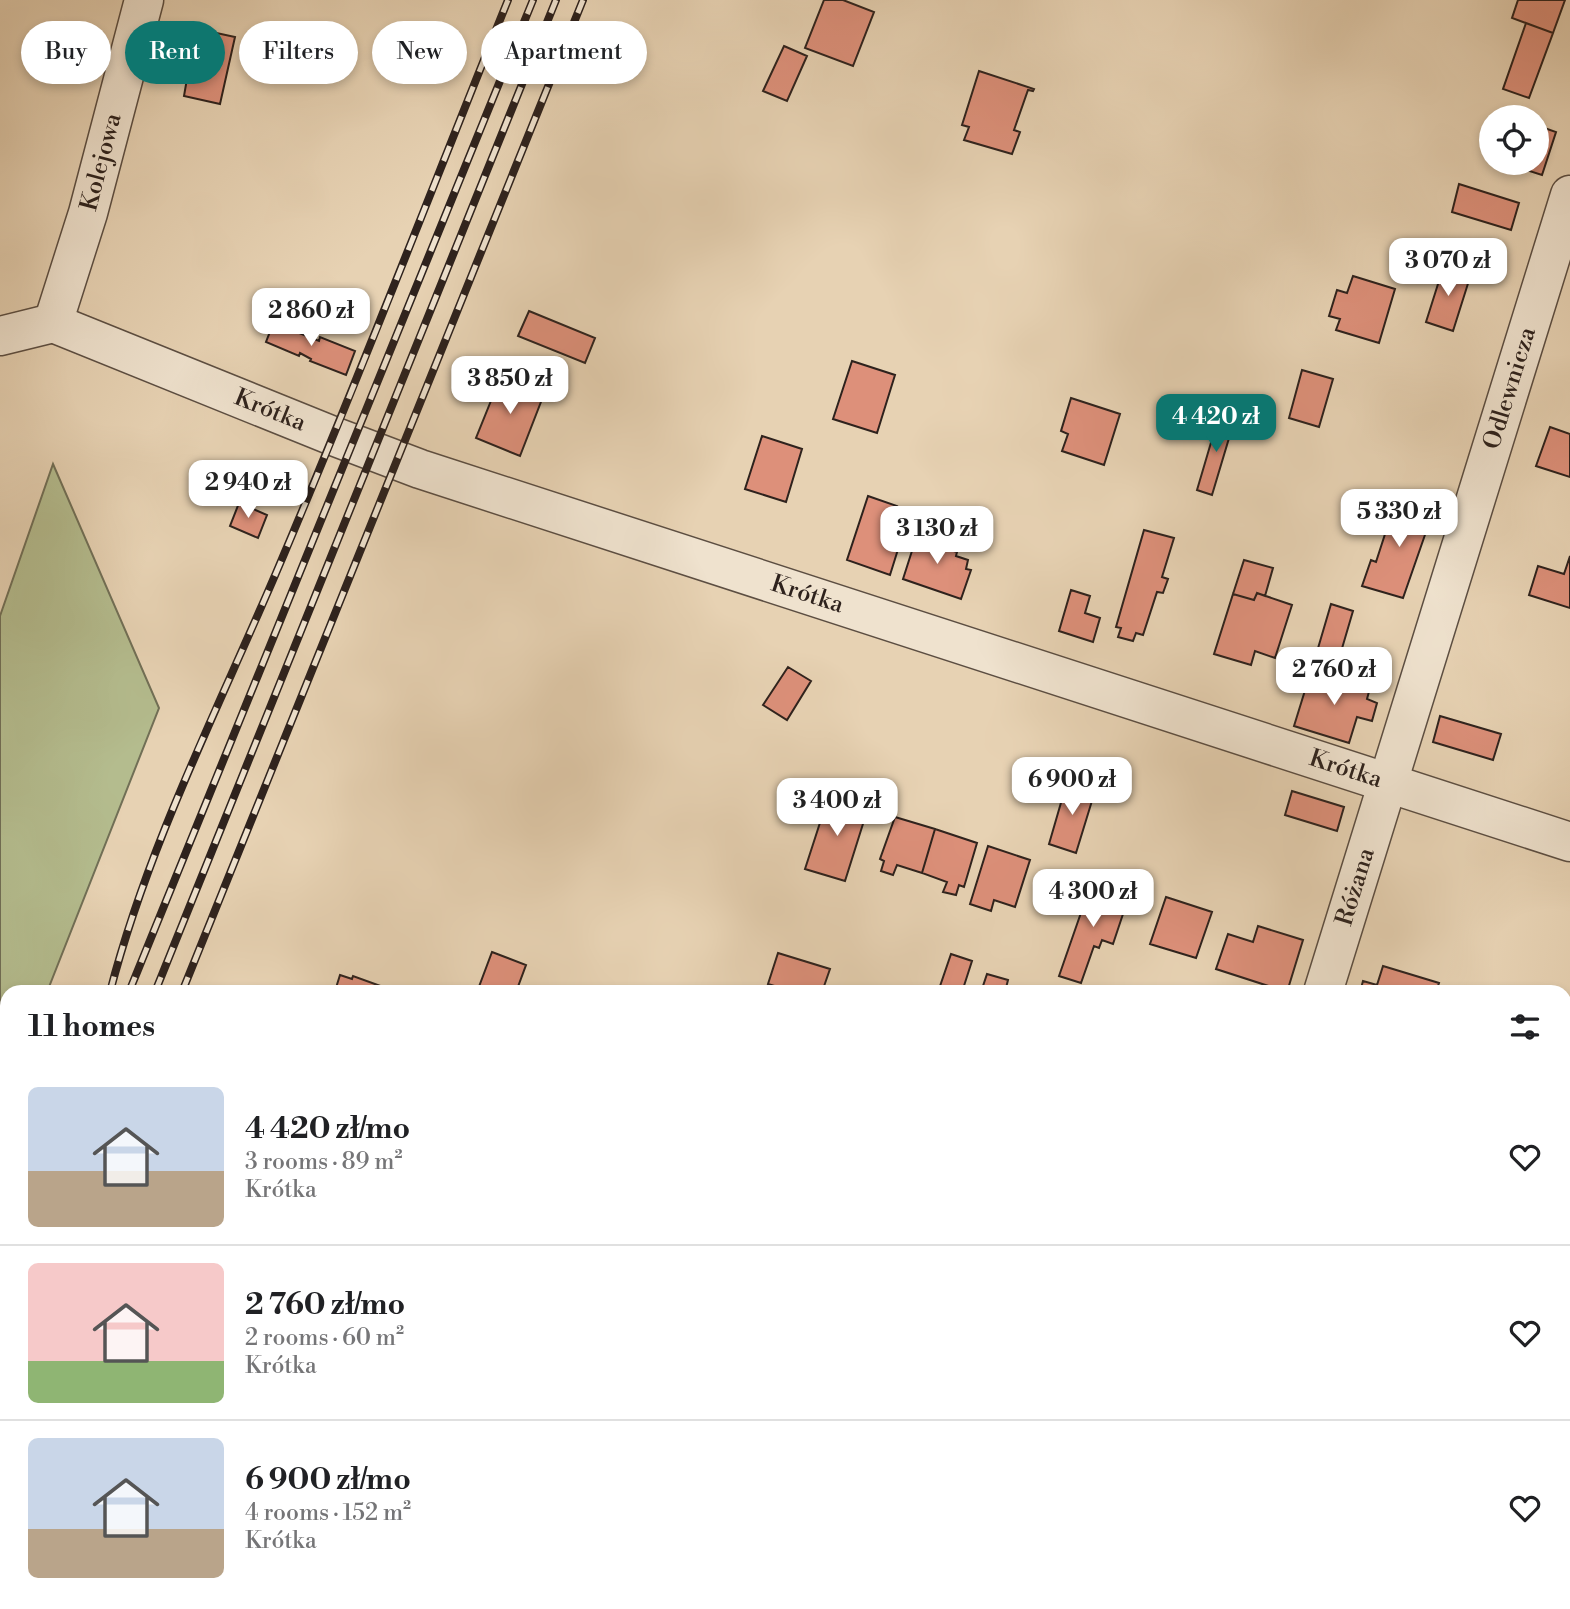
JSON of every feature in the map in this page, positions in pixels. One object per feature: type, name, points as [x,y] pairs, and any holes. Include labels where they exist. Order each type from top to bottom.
[{"type":"street","name":"Kolejowa","points":[[53,323],[88,213],[144,0]]},
{"type":"street","name":"Odlewnicza","points":[[1388,782],[1570,195]]},
{"type":"street","points":[[0,335],[53,323]]},
{"type":"street","name":"Krótka","points":[[53,323],[420,469],[1570,842]]},
{"type":"street","name":"Różana","points":[[1325,985],[1388,782]]},
{"type":"green space","points":[[53,464],[159,708],[50,985],[0,985],[0,616]]},
{"type":"building","points":[[824,0],[843,0],[874,12],[853,66],[805,48]]},
{"type":"building","points":[[1518,0],[1565,0],[1553,33],[1512,18]]},
{"type":"building","points":[[1526,23],[1553,33],[1529,98],[1503,89]]},
{"type":"building","points":[[225,35],[235,37],[225,82]]},
{"type":"building","points":[[784,46],[807,56],[787,101],[763,91]]},
{"type":"building","points":[[979,71],[1034,89],[1028,90],[1014,130],[1020,132],[1012,154],[964,140],[969,127],[962,125]]},
{"type":"building","points":[[186,84],[224,84],[220,104],[184,96]]},
{"type":"building","points":[[1549,130],[1556,132],[1549,154]]},
{"type":"building","points":[[1459,184],[1519,203],[1511,230],[1452,212]]},
{"type":"building","points":[[1444,265],[1471,274],[1453,331],[1426,322]]},
{"type":"building","points":[[1353,276],[1395,289],[1379,343],[1336,330],[1340,319],[1329,316],[1337,290],[1347,293]]},
{"type":"building","points":[[529,311],[595,338],[585,363],[518,336]]},
{"type":"building","points":[[275,319],[295,329],[294,331],[319,341],[320,337],[355,351],[346,375],[310,361],[311,359],[300,353],[299,356],[266,342]]},
{"type":"building","points":[[852,361],[895,375],[877,433],[833,419]]},
{"type":"building","points":[[1302,370],[1333,379],[1319,427],[1289,418]]},
{"type":"building","points":[[501,376],[544,394],[520,456],[476,438]]},
{"type":"building","points":[[1071,398],[1120,414],[1104,465],[1062,451],[1068,434],[1061,431]]},
{"type":"building","points":[[1220,412],[1235,418],[1212,495],[1197,490]]},
{"type":"building","points":[[1550,427],[1570,434],[1570,477],[1536,466]]},
{"type":"building","points":[[762,436],[802,449],[786,502],[745,489]]},
{"type":"building","points":[[868,496],[897,506],[891,523],[905,527],[890,575],[847,560]]},
{"type":"building","points":[[1397,497],[1434,509],[1403,598],[1362,586],[1371,560],[1376,562]]},
{"type":"building","points":[[239,503],[267,515],[258,538],[230,526]]},
{"type":"building","points":[[919,529],[947,538],[944,548],[957,552],[956,556],[968,560],[966,569],[971,570],[961,599],[903,579]]},
{"type":"building","points":[[1144,530],[1174,538],[1162,577],[1168,579],[1163,593],[1157,592],[1143,635],[1136,633],[1133,641],[1118,637],[1121,628],[1116,627]]},
{"type":"building","points":[[1570,556],[1570,608],[1529,595],[1538,566],[1564,574]]},
{"type":"building","points":[[1244,560],[1273,568],[1265,596],[1257,593],[1254,600],[1233,594]]},
{"type":"building","points":[[1071,590],[1090,596],[1085,613],[1100,618],[1093,642],[1059,631]]},
{"type":"building","points":[[1257,593],[1292,605],[1275,658],[1255,651],[1251,665],[1214,654],[1233,594],[1254,600]]},
{"type":"building","points":[[1331,604],[1353,611],[1338,662],[1316,655]]},
{"type":"building","points":[[788,667],[811,681],[787,720],[763,705]]},
{"type":"building","points":[[1311,671],[1370,688],[1367,699],[1377,703],[1372,721],[1357,717],[1349,743],[1294,726]]},
{"type":"building","points":[[1440,716],[1501,734],[1493,760],[1433,742]]},
{"type":"building","points":[[1067,782],[1095,791],[1076,853],[1049,844]]},
{"type":"building","points":[[1292,791],[1344,807],[1337,831],[1285,815]]},
{"type":"building","points":[[829,795],[868,808],[845,881],[805,869]]},
{"type":"building","points":[[895,817],[935,829],[922,873],[897,865],[893,875],[881,871],[884,861],[880,859]]},
{"type":"building","points":[[935,829],[977,843],[964,887],[959,885],[956,895],[943,892],[947,882],[922,873]]},
{"type":"building","points":[[988,846],[1030,860],[1015,907],[994,900],[991,911],[970,904]]},
{"type":"building","points":[[1091,884],[1129,896],[1113,944],[1102,940],[1099,948],[1094,946],[1081,983],[1059,976]]},
{"type":"building","points":[[1166,897],[1212,912],[1196,958],[1150,944]]},
{"type":"building","points":[[1258,926],[1303,940],[1289,985],[1265,985],[1216,969],[1228,934],[1253,942]]},
{"type":"building","points":[[492,952],[526,965],[519,985],[480,985]]},
{"type":"building","points":[[778,953],[830,969],[824,985],[768,984]]},
{"type":"building","points":[[951,954],[972,961],[964,985],[940,985]]},
{"type":"building","points":[[1383,966],[1439,983],[1438,985],[1377,985]]},
{"type":"building","points":[[987,974],[1008,980],[1007,985],[983,985]]},
{"type":"building","points":[[340,975],[352,979],[353,976],[378,985],[337,985]]},
{"type":"railway","points":[[112,985],[144,884],[164,832],[306,502],[508,0]]},
{"type":"railway","points":[[132,985],[533,0]]},
{"type":"railway","points":[[158,985],[556,0]]},
{"type":"railway","points":[[185,985],[583,0]]}]
